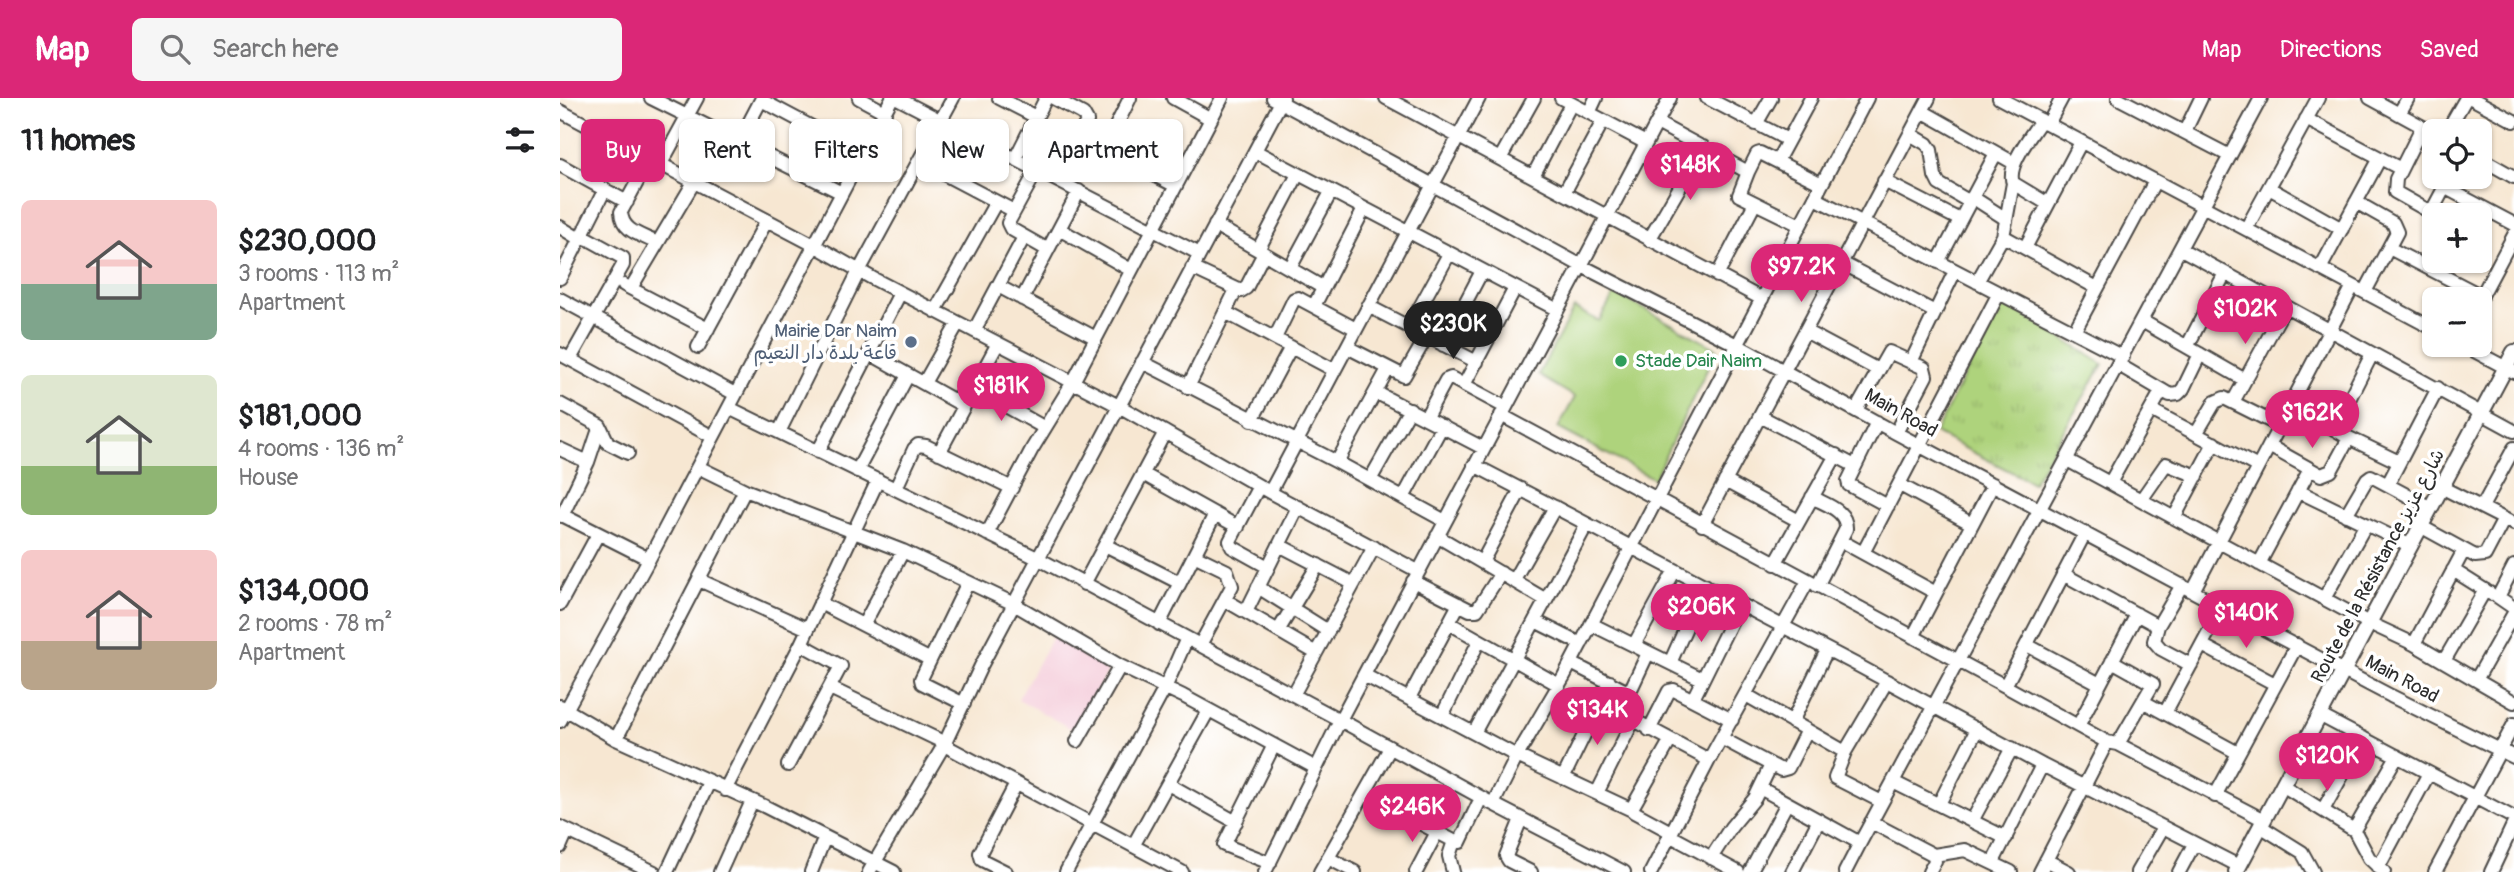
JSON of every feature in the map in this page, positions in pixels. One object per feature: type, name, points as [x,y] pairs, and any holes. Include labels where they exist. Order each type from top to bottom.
[{"type":"main road","name":"Route de la Résistance شارع عزيز","points":[[2238,869],[2481,415],[2510,370],[2514,352]]},
{"type":"street","points":[[651,98],[693,119]]},
{"type":"street","points":[[665,148],[697,98]]},
{"type":"street","points":[[859,98],[885,112]]},
{"type":"street","points":[[881,119],[895,98],[937,119]]},
{"type":"street","points":[[942,119],[953,98]]},
{"type":"street","points":[[999,98],[1036,117]]},
{"type":"street","points":[[1015,159],[1046,98]]},
{"type":"street","points":[[1053,98],[1085,119]]},
{"type":"street","points":[[1173,98],[1211,119]]},
{"type":"street","points":[[988,534],[1073,382],[1222,98]]},
{"type":"street","points":[[1386,98],[1762,299]]},
{"type":"street","points":[[1411,111],[1419,98]]},
{"type":"street","points":[[1268,567],[1232,547],[1230,541],[1296,442],[1479,98]]},
{"type":"street","points":[[1500,159],[1534,98]]},
{"type":"street","points":[[1589,113],[1596,98]]},
{"type":"street","points":[[1707,98],[1721,102],[1788,141]]},
{"type":"street","points":[[1756,124],[1771,98]]},
{"type":"street","points":[[1777,161],[1811,98]]},
{"type":"street","points":[[1364,794],[1460,842],[1517,756],[1559,685],[1867,98]]},
{"type":"street","points":[[1702,525],[1929,98]]},
{"type":"street","points":[[1999,98],[2422,323]]},
{"type":"street","points":[[1977,282],[2003,236],[2013,183],[2010,173],[2014,163],[2062,98]]},
{"type":"street","points":[[2118,98],[2230,156]]},
{"type":"street","points":[[2185,131],[2201,98]]},
{"type":"street","points":[[1844,872],[2261,98]]},
{"type":"street","points":[[2246,229],[2318,98]]},
{"type":"street","points":[[2370,98],[2422,127],[2396,178],[2395,192],[2425,209],[2433,209],[2443,189]]},
{"type":"street","points":[[2399,114],[2408,98]]},
{"type":"street","points":[[2455,119],[2468,98],[2492,103],[2514,121]]},
{"type":"street","points":[[751,119],[762,99],[799,119]]},
{"type":"street","points":[[872,867],[945,744],[1014,604],[1255,151],[1279,99]]},
{"type":"street","name":"Main Road","points":[[1279,99],[1580,265],[1784,370],[1920,446],[2222,607],[2514,757]]},
{"type":"street","points":[[1116,119],[1124,100]]},
{"type":"street","points":[[1274,745],[1224,845],[1267,868],[1340,720],[1657,123],[1665,100]]},
{"type":"street","points":[[1533,176],[1566,101],[1646,143]]},
{"type":"street","points":[[560,111],[581,122]]},
{"type":"street","points":[[1922,111],[2014,163]]},
{"type":"street","points":[[2306,119],[2401,169]]},
{"type":"street","points":[[1564,193],[1603,121]]},
{"type":"street","points":[[1657,123],[1748,172]]},
{"type":"street","points":[[1910,134],[1927,144],[1931,150],[1939,184],[1971,199],[2006,221]]},
{"type":"street","points":[[2025,248],[2081,142]]},
{"type":"street","points":[[1649,240],[1703,147]]},
{"type":"street","points":[[1255,151],[1556,309]]},
{"type":"street","points":[[1938,262],[1996,153]]},
{"type":"street","points":[[1800,225],[1738,193],[1757,154],[1763,154],[1822,184]]},
{"type":"street","points":[[1009,156],[1023,163]]},
{"type":"street","points":[[2320,269],[2380,158]]},
{"type":"street","points":[[775,160],[842,193]]},
{"type":"street","points":[[560,165],[627,202]]},
{"type":"street","points":[[2492,165],[2514,177]]},
{"type":"street","points":[[779,432],[859,271],[916,166]]},
{"type":"street","points":[[1192,268],[1236,290],[1246,288],[1298,174]]},
{"type":"street","points":[[1884,181],[1960,220]]},
{"type":"street","points":[[2074,332],[2155,181]]},
{"type":"street","points":[[641,182],[621,212],[622,221],[628,229],[657,243]]},
{"type":"street","points":[[631,288],[694,182],[900,293],[1119,406],[1264,489],[1374,547],[1470,610],[1477,610],[1501,573]]},
{"type":"street","points":[[848,182],[649,559],[562,712],[825,837],[872,867],[894,872]]},
{"type":"street","points":[[959,182],[1014,211]]},
{"type":"street","points":[[1030,182],[1014,211],[1009,227],[1048,250]]},
{"type":"street","points":[[1060,182],[1200,254]]},
{"type":"street","points":[[1168,182],[1176,186]]},
{"type":"street","points":[[2013,183],[2048,204]]},
{"type":"street","points":[[2269,188],[2343,229]]},
{"type":"street","points":[[560,278],[564,259],[582,238],[605,189]]},
{"type":"street","points":[[2458,189],[2514,224]]},
{"type":"street","points":[[1022,299],[1079,191]]},
{"type":"street","points":[[1290,268],[1331,192]]},
{"type":"street","points":[[1815,198],[2074,332],[2171,395],[2178,394],[2183,389],[2200,354]]},
{"type":"street","points":[[935,311],[996,202]]},
{"type":"street","points":[[2191,665],[2155,645],[2154,636],[2158,626],[2220,542],[2329,331],[2389,248],[2397,232],[2393,223],[2356,202]]},
{"type":"street","points":[[1717,276],[1755,203]]},
{"type":"street","points":[[1314,306],[1364,209]]},
{"type":"street","points":[[698,347],[767,220]]},
{"type":"street","points":[[1215,225],[1322,287]]},
{"type":"street","points":[[560,227],[623,258],[623,265],[565,356],[713,437]]},
{"type":"street","points":[[1059,229],[1131,270]]},
{"type":"street","points":[[2487,287],[2514,235]]},
{"type":"street","points":[[974,331],[1024,236]]},
{"type":"street","points":[[2003,236],[2097,288]]},
{"type":"street","points":[[2389,248],[2461,287]]},
{"type":"street","points":[[2181,249],[2514,431]]},
{"type":"street","points":[[1409,327],[1449,254]]},
{"type":"street","points":[[1842,263],[1935,313]]},
{"type":"street","points":[[1443,345],[1482,271]]},
{"type":"street","points":[[1911,362],[1955,271]]},
{"type":"street","points":[[2187,347],[2225,273]]},
{"type":"street","points":[[614,279],[708,329]]},
{"type":"street","points":[[998,286],[1096,338]]},
{"type":"street","points":[[1464,385],[1515,288]]},
{"type":"street","points":[[1188,387],[1236,290]]},
{"type":"street","points":[[818,452],[900,293]]},
{"type":"street","points":[[1863,553],[1999,293]]},
{"type":"street","points":[[1275,338],[1294,299],[1298,298],[1356,329]]},
{"type":"street","points":[[560,299],[735,394]]},
{"type":"street","points":[[1368,306],[1476,362]]},
{"type":"street","points":[[2233,402],[2285,307]]},
{"type":"street","points":[[1225,312],[1334,370]]},
{"type":"street","points":[[2143,321],[2245,380]]},
{"type":"street","points":[[924,383],[958,323]]},
{"type":"street","points":[[1805,331],[1878,370]]},
{"type":"street","points":[[1347,347],[1404,376],[1427,336]]},
{"type":"street","points":[[939,453],[998,343]]},
{"type":"street","points":[[1252,420],[1291,348]]},
{"type":"street","points":[[1856,410],[1889,352],[1924,368],[1926,376],[1896,433]]},
{"type":"street","points":[[869,353],[964,406]]},
{"type":"street","points":[[2334,429],[2372,354]]},
{"type":"street","points":[[2486,357],[2510,370]]},
{"type":"street","points":[[1142,362],[1445,521]]},
{"type":"street","points":[[1337,462],[1388,369]]},
{"type":"street","points":[[857,471],[908,374]]},
{"type":"street","points":[[1426,417],[1448,378],[1464,385],[1503,411],[1656,500],[2078,726],[2215,796],[2262,823],[2302,852],[2313,872]]},
{"type":"street","points":[[974,388],[1045,428]]},
{"type":"street","points":[[2388,484],[2438,388]]},
{"type":"street","points":[[2110,483],[2162,390]]},
{"type":"street","points":[[1377,393],[1483,448]]},
{"type":"street","points":[[2196,434],[2215,402],[2224,398],[2280,426]]},
{"type":"street","points":[[2291,403],[2349,438],[2399,463]]},
{"type":"street","points":[[560,404],[600,426],[608,443],[628,453]]},
{"type":"street","points":[[729,408],[1039,559],[1340,720],[1600,867],[1624,872]]},
{"type":"street","points":[[1370,480],[1410,409]]},
{"type":"street","points":[[2151,410],[2258,467]]},
{"type":"street","points":[[1760,416],[1856,466]]},
{"type":"street","points":[[1877,422],[1848,481],[1849,485],[1888,506]]},
{"type":"street","points":[[600,426],[588,462],[561,515],[649,559]]},
{"type":"street","points":[[1403,498],[1442,426]]},
{"type":"street","points":[[1084,583],[1165,432]]},
{"type":"street","points":[[2269,446],[2321,475],[2332,471],[2349,438]]},
{"type":"street","points":[[2174,518],[2214,443]]},
{"type":"street","points":[[896,488],[918,445],[1012,488]]},
{"type":"street","points":[[2482,507],[2514,448]]},
{"type":"street","points":[[560,449],[588,462]]},
{"type":"street","points":[[1775,564],[1836,455]]},
{"type":"street","points":[[2067,460],[2369,623],[2414,644],[2514,702]]},
{"type":"street","points":[[2141,499],[2166,464],[2197,475]]},
{"type":"street","points":[[1474,465],[1783,626],[2238,869]]},
{"type":"street","points":[[698,467],[745,490],[903,551],[1014,604],[1120,666],[1316,768]]},
{"type":"street","points":[[2259,564],[2310,469]]},
{"type":"street","points":[[1143,474],[1238,527]]},
{"type":"street","points":[[2346,515],[2367,479],[2374,477],[2431,508]]},
{"type":"street","points":[[725,790],[801,644],[878,480]]},
{"type":"street","points":[[1725,481],[1798,521]]},
{"type":"street","points":[[1913,637],[1993,484]]},
{"type":"street","points":[[1900,485],[1972,524]]},
{"type":"street","points":[[2422,527],[2474,555],[2485,555],[2509,521],[2443,488]]},
{"type":"street","points":[[1482,562],[1521,489]]},
{"type":"street","points":[[616,739],[745,490]]},
{"type":"street","points":[[2298,491],[2411,546]]},
{"type":"street","points":[[1651,872],[1783,626],[1846,529],[1845,517],[1812,497]]},
{"type":"street","points":[[1246,612],[1298,507]]},
{"type":"street","points":[[1513,581],[1555,507]]},
{"type":"street","points":[[1160,624],[1215,514]]},
{"type":"street","points":[[1474,733],[1587,524]]},
{"type":"street","points":[[2325,597],[2366,524]]},
{"type":"street","points":[[2005,685],[2085,533]]},
{"type":"street","points":[[560,604],[598,534]]},
{"type":"street","points":[[1437,536],[1546,600]]},
{"type":"street","points":[[1840,541],[1936,593]]},
{"type":"street","points":[[1105,545],[1180,583]]},
{"type":"street","points":[[1279,545],[1354,584]]},
{"type":"street","points":[[1293,695],[1374,547]]},
{"type":"street","points":[[2414,644],[2464,550]]},
{"type":"street","points":[[864,624],[903,551]]},
{"type":"street","points":[[1194,555],[1227,571],[1231,576],[1232,586],[1200,645]]},
{"type":"street","points":[[1278,631],[1318,565]]},
{"type":"street","points":[[2498,597],[2514,566]]},
{"type":"street","points":[[1634,645],[1675,570]]},
{"type":"street","points":[[2453,570],[2514,608]]},
{"type":"street","points":[[2063,574],[2158,626]]},
{"type":"street","points":[[699,580],[808,629]]},
{"type":"street","points":[[964,704],[922,683],[922,675],[968,582]]},
{"type":"street","points":[[1670,663],[1705,585]]},
{"type":"street","points":[[1258,587],[1328,632]]},
{"type":"street","points":[[2444,661],[2485,590]]},
{"type":"street","points":[[1225,600],[1316,653]]},
{"type":"street","points":[[820,603],[929,659]]},
{"type":"street","points":[[1409,698],[1459,604]]},
{"type":"street","points":[[1693,699],[1740,604]]},
{"type":"street","points":[[2165,713],[2222,607]]},
{"type":"street","points":[[2078,726],[2137,614]]},
{"type":"street","points":[[2476,680],[2514,614]]},
{"type":"street","points":[[1535,621],[1581,644]]},
{"type":"street","points":[[1449,623],[1559,685]]},
{"type":"street","points":[[1591,624],[1702,679]]},
{"type":"street","points":[[1066,872],[1165,688],[1187,638]]},
{"type":"street","points":[[1442,716],[1479,641]]},
{"type":"street","points":[[788,765],[841,666],[801,644]]},
{"type":"street","points":[[2027,645],[2100,684]]},
{"type":"street","points":[[2202,645],[2275,684]]},
{"type":"street","points":[[2215,796],[2297,645]]},
{"type":"street","points":[[1792,722],[1827,650]]},
{"type":"street","points":[[1571,663],[1626,691],[1630,690],[1648,653]]},
{"type":"street","points":[[2040,872],[2085,787],[2152,689],[2151,681],[2112,661]]},
{"type":"street","points":[[1077,741],[1120,666]]},
{"type":"street","points":[[1364,675],[1517,756],[1632,810],[1738,872]]},
{"type":"street","points":[[1882,802],[1835,778],[1845,752],[1886,681]]},
{"type":"street","points":[[1563,778],[1610,682]]},
{"type":"street","points":[[830,688],[945,744],[1182,872]]},
{"type":"street","points":[[1649,730],[1669,691],[1678,691],[1732,720]]},
{"type":"street","points":[[1746,695],[1845,752]]},
{"type":"street","points":[[1600,702],[1709,760]]},
{"type":"street","points":[[2144,702],[2238,753]]},
{"type":"street","points":[[1133,846],[1208,710]]},
{"type":"street","points":[[2319,715],[2514,821],[2490,872]]},
{"type":"street","points":[[1597,793],[1633,721]]},
{"type":"street","points":[[2436,871],[2514,724]]},
{"type":"street","points":[[1939,804],[1977,729]]},
{"type":"street","points":[[1721,738],[1781,771],[1788,768],[1807,730]]},
{"type":"street","points":[[2323,810],[2363,738]]},
{"type":"street","points":[[1632,810],[1670,741]]},
{"type":"street","points":[[1320,872],[1390,748]]},
{"type":"street","points":[[1972,821],[2011,748]]},
{"type":"street","points":[[2354,830],[2398,756]]},
{"type":"street","points":[[1711,858],[1731,827],[1755,798],[1771,765]]},
{"type":"street","points":[[1993,862],[2042,765]]},
{"type":"street","points":[[2282,785],[2354,830],[2369,858],[2381,870],[2429,773]]},
{"type":"street","points":[[667,872],[709,782]]},
{"type":"street","points":[[1893,782],[2006,838]]},
{"type":"street","points":[[1006,872],[982,860],[980,852],[1016,784]]},
{"type":"street","points":[[1168,784],[1236,822]]},
{"type":"street","points":[[1760,788],[1860,843]]},
{"type":"street","points":[[720,872],[752,801]]},
{"type":"street","points":[[1750,872],[1787,803]]},
{"type":"street","points":[[1521,820],[1506,856],[1509,861],[1531,872]]},
{"type":"street","points":[[1792,872],[1819,820]]},
{"type":"street","points":[[1871,821],[1934,855],[1965,850],[2011,872]]},
{"type":"street","points":[[2137,872],[2163,827]]},
{"type":"street","points":[[560,846],[564,829],[654,872]]},
{"type":"street","points":[[1416,872],[1437,832]]},
{"type":"street","points":[[810,872],[825,837]]},
{"type":"street","points":[[1452,872],[1448,856],[1454,841]]},
{"type":"street","points":[[2179,872],[2194,844]]},
{"type":"street","points":[[1929,872],[1935,861],[1934,855]]},
{"type":"street","points":[[1328,858],[1355,872]]},
{"type":"street","points":[[2046,860],[2069,872]]},
{"type":"shaded area","points":[[1055,632],[1112,664],[1075,731],[1018,699]]},
{"type":"green space","points":[[1615,293],[1717,349],[1654,479],[1558,428],[1575,397],[1538,375],[1574,308],[1599,321]]},
{"type":"green space","points":[[2002,301],[2103,364],[2033,483],[1935,433]]},
{"type":"place","name":"Mairie Dar Naim قاعة بلدة دار النعيم","points":[[911,342]]},
{"type":"place","name":"Stade Dair Naim","points":[[1621,361]]}]
